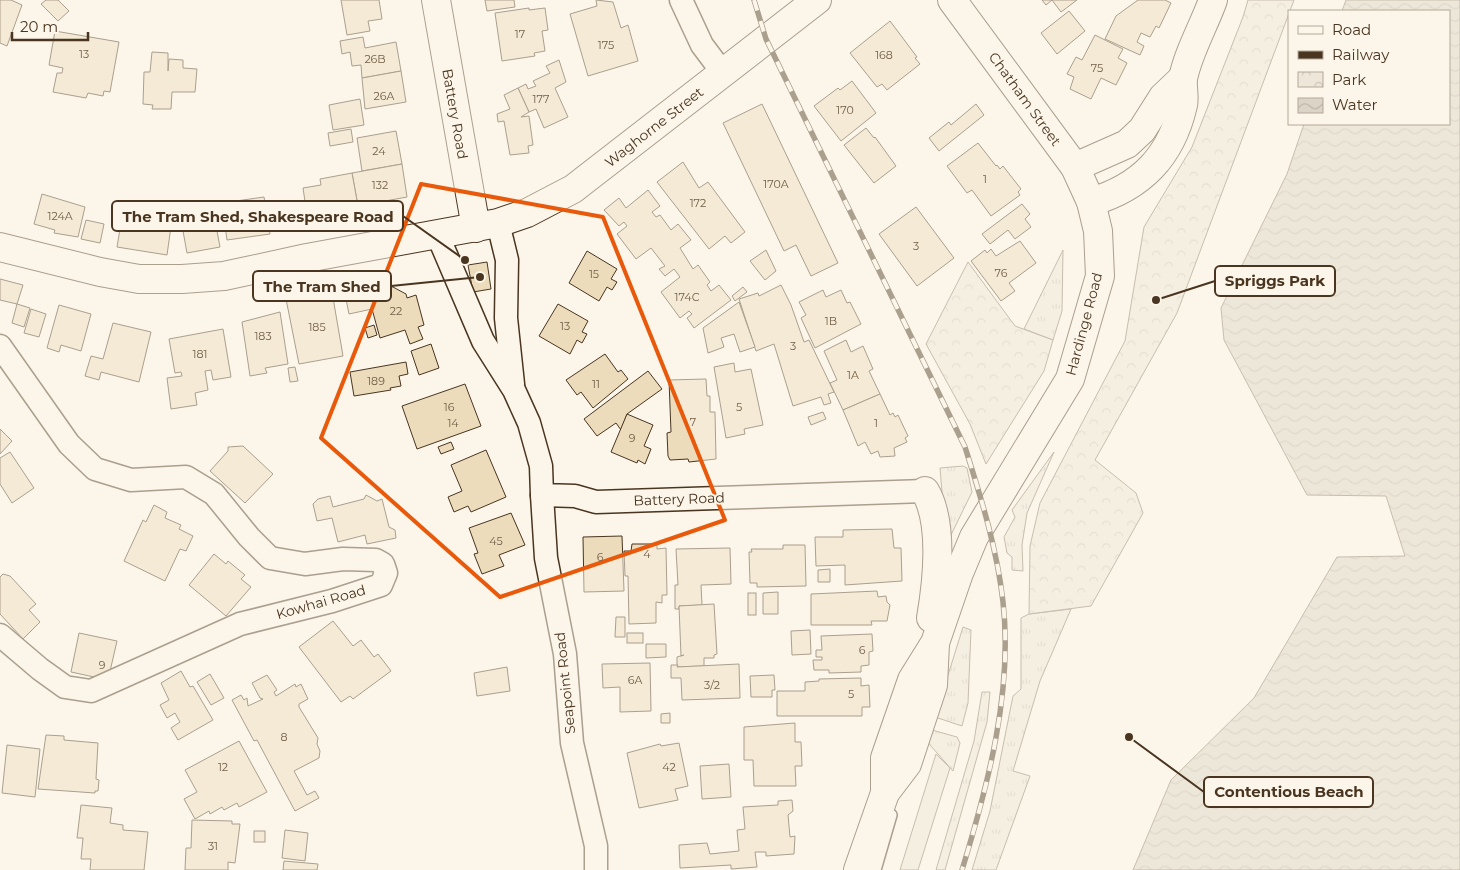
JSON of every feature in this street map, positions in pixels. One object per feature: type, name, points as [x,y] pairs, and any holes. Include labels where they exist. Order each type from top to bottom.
[{"type":"main road","name":"Battery Road","points":[[436,0],[487,226]]},
{"type":"main road","name":"Waghorne Street","points":[[0,247],[100,272],[139,279],[182,279],[224,276],[307,258],[487,226],[527,213],[573,189],[817,0]]},
{"type":"main road","name":"Chatham Street","points":[[952,0],[1074,167],[1091,202]]},
{"type":"main road","points":[[1091,202],[1114,195],[1134,184],[1150,170],[1164,152],[1176,127],[1183,103],[1183,78],[1213,0]]},
{"type":"main road","points":[[1074,167],[1127,144],[1142,130],[1163,97],[1183,78]]},
{"type":"main road","name":"Hardinge Road","points":[[930,651],[974,537],[1070,379],[1100,276],[1098,231],[1091,202]]},
{"type":"main road","points":[[858,870],[907,764],[934,685],[930,651],[936,592],[936,527],[933,508],[925,491]]},
{"type":"main road","points":[[892,798],[885,758],[912,680],[930,651]]},
{"type":"street","points":[[681,0],[702,46],[723,73]]},
{"type":"street","name":"Battery Road","points":[[487,226],[507,260],[506,318],[514,390]]},
{"type":"street","name":"Battery Road","points":[[438,236],[483,341],[514,390],[536,444],[541,466],[542,495],[575,496],[596,502],[925,491]]},
{"type":"street","name":"Kowhai Road","points":[[0,346],[70,444],[95,469],[132,480],[186,477],[214,494],[249,537],[270,558],[305,564],[343,559],[376,560],[383,564],[386,573],[381,585],[332,601],[240,624],[91,691],[65,687],[40,669],[0,635]]},
{"type":"street","name":"Seapoint Road","points":[[542,495],[546,558],[565,654],[572,743],[596,846],[596,870]]},
{"type":"lane","points":[[876,870],[892,798]]},
{"type":"highlighted area","points":[[421,184],[603,217],[725,520],[500,597],[321,438]]},
{"type":"green space","points":[[1248,0],[1294,0],[1290,10],[1288,10],[1288,16],[1177,313],[1095,460],[1136,493],[1143,513],[1091,606],[1029,614],[1030,546],[1040,503],[1125,341],[1144,227],[1192,147]]},
{"type":"green space","points":[[1063,250],[1062,311],[1053,340],[1024,329]]},
{"type":"green space","points":[[968,262],[1015,326],[1053,340],[1044,371],[986,464],[970,424],[926,344]]},
{"type":"green space","points":[[1054,452],[1027,513],[1022,545],[1023,571],[1012,570],[1012,557],[1007,553],[1004,537],[1015,517],[1012,510]]},
{"type":"green space","points":[[963,466],[967,468],[972,492],[949,539],[946,539],[940,468]]},
{"type":"green space","points":[[1071,609],[1040,681],[1013,771],[1030,776],[996,870],[972,870],[990,811],[1013,696],[1021,689],[1021,618],[1029,614]]},
{"type":"green space","points":[[963,627],[971,630],[968,703],[962,726],[935,717]]},
{"type":"green space","points":[[982,692],[990,692],[987,722],[945,870],[936,870],[974,741]]},
{"type":"green space","points":[[932,730],[957,737],[960,743],[953,771],[930,745],[928,741]]},
{"type":"shaded area","points":[[936,754],[950,768],[918,870],[900,870]]},
{"type":"water","points":[[1346,0],[1460,0],[1460,870],[1133,870],[1171,780],[1254,698],[1337,557],[1405,556],[1386,496],[1307,495],[1224,340],[1221,308],[1287,174],[1304,125],[1450,125],[1450,10],[1342,10]]},
{"type":"building","points":[[0,0],[11,0],[22,5],[7,46],[0,43]]},
{"type":"building","points":[[46,0],[58,0],[69,11],[58,21],[41,4]]},
{"type":"building","points":[[341,0],[379,0],[382,19],[368,21],[370,31],[347,35]]},
{"type":"building","points":[[485,0],[514,0],[515,7],[487,11]]},
{"type":"building","points":[[596,0],[613,2],[621,28],[628,25],[638,61],[588,76],[570,14],[597,6]]},
{"type":"building","points":[[1042,0],[1052,0],[1046,5]]},
{"type":"building","points":[[1052,0],[1077,0],[1061,12]]},
{"type":"building","points":[[1138,0],[1165,0],[1171,3],[1159,28],[1156,26],[1150,37],[1141,33],[1137,42],[1144,46],[1140,55],[1105,39],[1116,16]]},
{"type":"building","points":[[529,8],[529,10],[545,8],[548,30],[542,31],[545,51],[534,53],[535,56],[502,61],[495,13]]},
{"type":"building","points":[[1069,11],[1085,31],[1057,54],[1041,33]]},
{"type":"building","points":[[890,21],[917,57],[915,58],[920,64],[887,90],[882,84],[877,87],[850,53]]},
{"type":"building","points":[[55,31],[119,42],[110,92],[104,91],[103,96],[88,93],[86,98],[53,92],[57,73],[62,73],[63,68],[49,65]]},
{"type":"building","points":[[1095,35],[1123,49],[1118,58],[1127,63],[1116,85],[1101,78],[1091,99],[1070,89],[1074,77],[1067,74],[1076,57],[1082,60]]},
{"type":"building","points":[[363,37],[365,48],[396,42],[401,71],[362,78],[361,65],[352,66],[350,52],[342,54],[340,41]]},
{"type":"building","points":[[152,52],[168,53],[168,71],[169,59],[183,60],[183,68],[197,69],[195,92],[172,92],[171,109],[152,109],[153,105],[143,104],[144,72],[150,72]]},
{"type":"building","points":[[559,60],[566,82],[555,88],[568,117],[544,128],[536,109],[529,112],[518,88],[526,84],[528,89],[536,86],[533,81],[550,73],[546,66]]},
{"type":"building","points":[[401,71],[406,102],[365,109],[362,78]]},
{"type":"building","points":[[852,81],[876,113],[841,141],[814,106],[838,88],[840,90]]},
{"type":"building","points":[[518,88],[529,112],[521,117],[529,116],[533,145],[528,146],[529,153],[510,155],[504,121],[498,122],[497,114],[510,109],[504,95]]},
{"type":"building","points":[[360,99],[364,125],[333,130],[329,105]]},
{"type":"building","points":[[762,104],[838,263],[811,276],[796,245],[784,251],[723,123]]},
{"type":"building","points":[[976,104],[984,115],[939,151],[929,138],[949,122],[951,125]]},
{"type":"building","points":[[866,128],[896,166],[874,183],[844,145]]},
{"type":"building","points":[[351,129],[353,142],[330,146],[328,133]]},
{"type":"building","points":[[396,131],[402,164],[362,171],[357,138]]},
{"type":"building","points":[[978,143],[996,166],[1000,169],[1003,166],[1021,189],[1018,192],[1020,195],[991,216],[972,190],[967,193],[947,166]]},
{"type":"building","points":[[683,162],[699,188],[708,182],[745,232],[731,243],[725,236],[709,249],[657,182]]},
{"type":"building","points":[[402,164],[407,197],[358,206],[352,173]]},
{"type":"building","points":[[352,173],[358,206],[307,215],[303,188],[321,185],[320,179]]},
{"type":"building","points":[[648,190],[660,206],[652,212],[656,217],[660,215],[671,230],[678,224],[691,240],[680,248],[693,269],[698,265],[710,282],[707,285],[711,291],[719,285],[731,300],[694,328],[687,318],[692,314],[689,311],[680,318],[661,292],[680,277],[674,269],[665,276],[659,269],[665,266],[651,248],[636,259],[617,234],[627,226],[624,222],[619,226],[604,210],[619,198],[626,208]]},
{"type":"building","points":[[42,194],[85,207],[78,237],[54,233],[55,230],[34,224]]},
{"type":"building","points":[[264,197],[270,234],[227,240],[222,203]]},
{"type":"building","points":[[217,202],[219,214],[214,215],[220,247],[187,253],[179,209]]},
{"type":"building","points":[[1022,204],[1030,214],[1025,219],[1031,227],[1015,239],[1008,230],[990,244],[982,234]]},
{"type":"building","points":[[916,207],[954,258],[917,286],[879,234]]},
{"type":"building","points":[[123,211],[172,219],[167,255],[117,247]]},
{"type":"building","points":[[86,220],[104,224],[100,243],[81,239]]},
{"type":"building","points":[[1020,241],[1036,263],[1009,283],[1015,291],[1001,301],[971,261],[985,250],[987,253],[991,249],[996,256]]},
{"type":"building","points":[[766,250],[776,271],[765,280],[750,261]]},
{"type":"building","points":[[587,251],[617,269],[611,279],[617,282],[612,290],[607,287],[599,301],[569,283]]},
{"type":"building","points":[[487,262],[491,289],[473,292],[468,265]]},
{"type":"building","points":[[0,279],[23,285],[17,304],[0,300]]},
{"type":"building","points":[[361,282],[393,287],[406,294],[407,298],[416,295],[424,325],[418,327],[423,339],[410,344],[405,330],[380,338],[372,309],[349,314],[343,284]]},
{"type":"building","points":[[781,285],[791,305],[804,342],[809,340],[834,392],[828,394],[831,403],[824,405],[821,397],[793,406],[774,344],[756,351],[739,299],[758,293],[759,296]]},
{"type":"building","points":[[331,286],[343,356],[299,364],[285,294]]},
{"type":"building","points":[[743,287],[747,292],[735,301],[732,296]]},
{"type":"building","points":[[823,290],[826,297],[841,290],[847,303],[850,302],[861,324],[815,348],[801,318],[806,315],[799,302]]},
{"type":"building","points":[[739,302],[755,347],[740,352],[734,334],[721,338],[724,347],[708,353],[703,328]]},
{"type":"building","points":[[17,304],[30,308],[24,327],[12,323]]},
{"type":"building","points":[[558,304],[588,321],[582,332],[587,334],[582,343],[577,340],[570,354],[539,336]]},
{"type":"building","points":[[59,305],[91,314],[81,351],[61,345],[59,352],[47,348]]},
{"type":"building","points":[[31,309],[46,314],[39,337],[24,333]]},
{"type":"building","points":[[280,312],[288,364],[265,368],[267,373],[250,376],[242,322]]},
{"type":"building","points":[[113,323],[151,332],[139,382],[101,372],[99,380],[85,376],[91,356],[103,359]]},
{"type":"building","points":[[374,325],[377,335],[368,338],[365,328]]},
{"type":"building","points":[[223,329],[231,377],[213,380],[211,370],[205,371],[208,390],[195,393],[197,405],[171,409],[167,378],[182,376],[181,372],[175,373],[169,339]]},
{"type":"building","points":[[846,340],[851,352],[863,346],[873,369],[869,371],[880,394],[843,410],[830,383],[837,380],[824,351]]},
{"type":"building","points":[[431,344],[439,368],[419,375],[411,351]]},
{"type":"building","points":[[605,354],[618,372],[621,370],[628,379],[593,408],[581,392],[577,395],[566,380]]},
{"type":"building","points":[[406,362],[408,374],[399,376],[401,386],[390,388],[391,390],[354,396],[350,372]]},
{"type":"building","points":[[734,363],[735,372],[751,369],[763,425],[744,429],[745,434],[726,438],[714,367]]},
{"type":"building","points":[[295,367],[298,381],[290,382],[288,368]]},
{"type":"building","points":[[648,371],[662,389],[627,414],[621,430],[616,423],[597,436],[584,419]]},
{"type":"building","points":[[706,379],[707,396],[710,396],[710,412],[715,412],[716,459],[689,462],[688,459],[670,460],[668,456],[667,433],[671,432],[669,380]]},
{"type":"building","points":[[465,384],[481,426],[417,449],[402,406]]},
{"type":"building","points":[[880,394],[890,415],[893,413],[895,417],[898,415],[908,436],[905,438],[907,442],[894,448],[895,456],[880,457],[878,451],[871,454],[865,442],[858,446],[843,410]]},
{"type":"building","points":[[823,412],[826,419],[811,425],[808,417]]},
{"type":"building","points":[[627,414],[653,425],[644,446],[651,449],[645,464],[638,460],[637,463],[611,452]]},
{"type":"building","points":[[0,429],[12,441],[0,454]]},
{"type":"building","points":[[451,442],[454,449],[441,454],[438,447]]},
{"type":"building","points":[[243,446],[273,474],[245,503],[210,471],[228,451],[228,447]]},
{"type":"building","points":[[486,450],[506,497],[471,512],[468,506],[454,512],[448,497],[462,491],[451,465]]},
{"type":"building","points":[[10,452],[34,488],[12,503],[0,484],[0,458]]},
{"type":"building","points":[[366,495],[377,501],[382,499],[389,527],[395,530],[396,538],[367,544],[365,535],[338,542],[332,518],[317,521],[313,504],[318,499],[330,496],[333,507],[364,499]]},
{"type":"building","points":[[154,505],[167,512],[165,518],[181,525],[179,529],[193,536],[186,551],[180,549],[165,581],[124,561],[143,520],[146,522]]},
{"type":"building","points":[[511,513],[525,545],[499,555],[504,566],[482,574],[474,554],[478,553],[469,528]]},
{"type":"building","points":[[892,529],[894,548],[901,548],[902,581],[845,585],[845,565],[816,566],[815,537],[843,537],[843,530]]},
{"type":"building","points":[[622,536],[624,591],[584,592],[583,537]]},
{"type":"building","points":[[632,544],[657,544],[657,549],[666,548],[667,595],[662,595],[662,603],[656,602],[656,623],[629,624],[628,576],[625,576],[624,551],[631,551]]},
{"type":"building","points":[[783,545],[805,545],[806,586],[757,587],[757,583],[750,583],[749,552],[752,552],[751,549],[783,549]]},
{"type":"building","points":[[730,548],[731,584],[701,585],[702,605],[679,606],[679,609],[675,609],[675,585],[678,585],[676,549]]},
{"type":"building","points":[[214,554],[226,564],[228,561],[245,575],[241,579],[251,587],[226,616],[189,585]]},
{"type":"building","points":[[830,569],[830,582],[818,582],[818,570]]},
{"type":"building","points":[[3,574],[10,576],[36,604],[29,610],[40,622],[23,639],[0,614],[0,577]]},
{"type":"building","points":[[877,591],[878,597],[886,596],[887,602],[890,605],[887,621],[871,621],[872,625],[811,625],[811,594]]},
{"type":"building","points":[[778,592],[778,614],[763,614],[763,593]]},
{"type":"building","points":[[748,593],[756,593],[756,615],[748,615]]},
{"type":"building","points":[[714,604],[717,654],[714,655],[714,658],[704,658],[704,666],[677,667],[677,657],[681,656],[679,606]]},
{"type":"building","points":[[616,617],[625,617],[625,637],[615,637]]},
{"type":"building","points":[[333,621],[353,646],[361,640],[374,657],[378,654],[391,671],[353,699],[350,696],[341,702],[299,647]]},
{"type":"building","points":[[810,630],[811,654],[792,655],[791,631]]},
{"type":"building","points":[[79,633],[117,641],[108,680],[71,672]]},
{"type":"building","points":[[627,633],[643,633],[643,643],[627,643]]},
{"type":"building","points":[[872,634],[873,651],[869,652],[869,665],[861,666],[861,672],[829,673],[829,670],[814,670],[813,660],[822,660],[822,657],[816,657],[816,650],[822,650],[821,636]]},
{"type":"building","points":[[646,644],[666,644],[666,657],[646,658]]},
{"type":"building","points":[[650,663],[651,711],[620,712],[620,687],[603,688],[602,664]]},
{"type":"building","points":[[739,664],[740,698],[682,700],[681,678],[671,678],[671,665],[678,665],[677,667]]},
{"type":"building","points":[[507,667],[510,691],[477,696],[474,673]]},
{"type":"building","points":[[181,671],[190,687],[193,686],[213,720],[178,740],[171,728],[180,722],[175,713],[167,718],[160,705],[169,700],[161,683]]},
{"type":"building","points":[[210,674],[224,698],[211,705],[197,682]]},
{"type":"building","points":[[267,675],[277,690],[274,692],[276,696],[295,684],[296,687],[301,684],[308,699],[299,704],[299,707],[318,738],[319,758],[294,771],[307,795],[315,791],[319,798],[295,811],[257,740],[254,741],[232,700],[241,695],[244,700],[247,698],[248,706],[263,699],[260,698],[252,683]]},
{"type":"building","points":[[774,675],[775,690],[772,690],[772,697],[751,697],[750,676]]},
{"type":"building","points":[[861,678],[861,686],[869,685],[870,707],[862,707],[862,716],[777,716],[777,691],[805,691],[805,682],[819,681],[819,679]]},
{"type":"building","points":[[670,713],[670,723],[661,723],[661,714]]},
{"type":"building","points":[[795,723],[795,742],[801,742],[802,766],[795,766],[796,786],[754,786],[753,760],[744,760],[744,727]]},
{"type":"building","points":[[46,735],[64,736],[64,740],[98,743],[96,779],[99,780],[98,791],[95,791],[95,793],[38,789]]},
{"type":"building","points":[[239,741],[267,792],[239,807],[237,803],[224,810],[222,807],[210,814],[209,811],[195,819],[184,799],[197,792],[185,770]]},
{"type":"building","points":[[679,743],[688,786],[675,789],[678,800],[639,808],[627,753],[660,744],[661,746]]},
{"type":"building","points":[[7,745],[40,749],[35,797],[2,793]]},
{"type":"building","points":[[729,764],[731,797],[702,799],[700,766]]},
{"type":"building","points":[[792,800],[793,811],[788,815],[790,837],[795,836],[794,854],[766,856],[766,852],[755,852],[757,867],[731,869],[731,865],[680,868],[679,845],[707,843],[710,854],[739,851],[737,830],[745,829],[743,807],[778,805],[778,801]]},
{"type":"building","points":[[81,805],[112,808],[110,823],[123,825],[123,830],[148,832],[144,870],[90,870],[91,859],[81,859],[83,838],[77,838]]},
{"type":"building","points":[[192,820],[232,821],[232,824],[240,824],[235,863],[228,862],[228,870],[185,870],[186,848],[191,848]]},
{"type":"building","points":[[285,830],[308,833],[305,861],[282,858]]},
{"type":"building","points":[[254,831],[265,831],[265,842],[254,842]]},
{"type":"building","points":[[284,861],[318,864],[317,870],[283,870]]},
{"type":"railway","points":[[754,0],[766,39],[965,447],[993,543],[1003,602],[1005,636],[1001,703],[989,771],[962,870]]},
{"type":"place","name":"The Tram Shed, Shakespeare Road","points":[[465,260]]},
{"type":"place","name":"The Tram Shed","points":[[480,277]]},
{"type":"place","name":"Spriggs Park","points":[[1156,300]]},
{"type":"place","name":"Contentious Beach","points":[[1129,737]]}]
